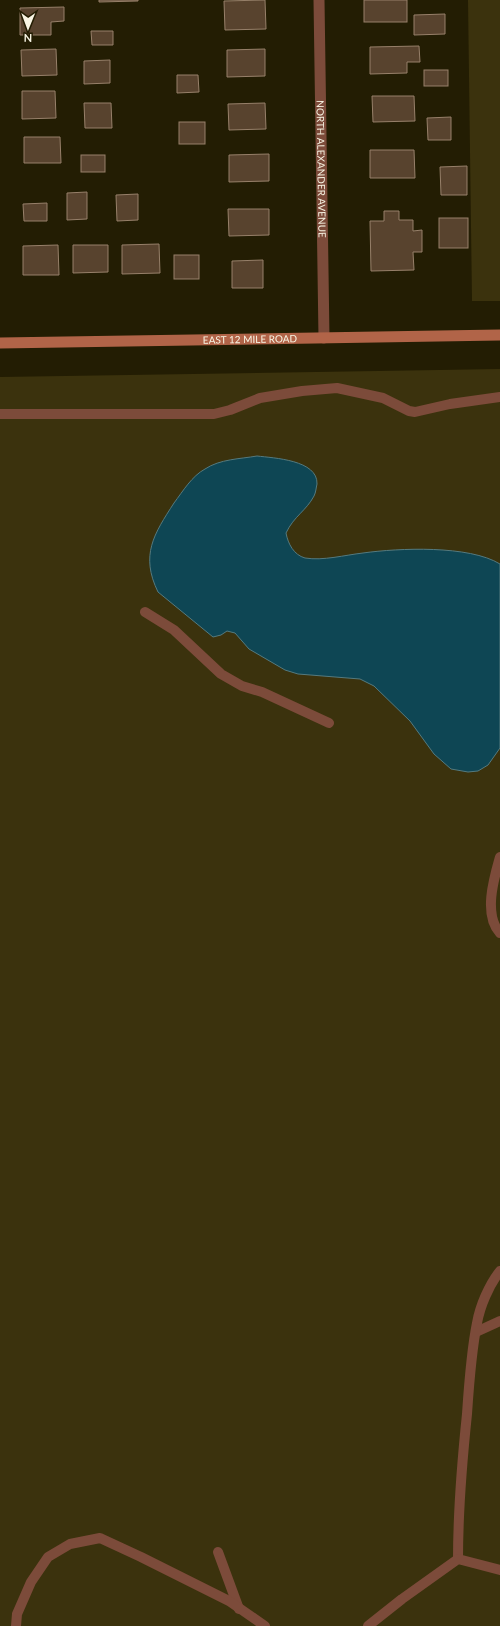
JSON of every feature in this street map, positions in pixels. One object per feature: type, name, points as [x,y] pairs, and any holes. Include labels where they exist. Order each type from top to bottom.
[{"type":"main road","name":"EAST 12 MILE ROAD","points":[[0,343],[500,335]]},
{"type":"street","name":"NORTH ALEXANDER AVENUE","points":[[319,0],[324,338]]},
{"type":"lane","points":[[0,414],[214,414],[230,410],[260,398],[302,391],[337,388],[383,398],[409,411],[415,412],[450,404],[500,398]]},
{"type":"lane","points":[[145,612],[174,630],[220,674],[242,686],[262,692],[329,723]]},
{"type":"lane","points":[[500,857],[492,890],[492,914],[500,933]]},
{"type":"lane","points":[[458,1559],[459,1512],[470,1374],[477,1323],[487,1294],[494,1279],[500,1271]]},
{"type":"lane","points":[[476,1332],[500,1321]]},
{"type":"lane","points":[[16,1626],[18,1614],[31,1582],[48,1557],[70,1544],[100,1538],[148,1560],[229,1601],[265,1626]]},
{"type":"lane","points":[[218,1552],[239,1608]]},
{"type":"lane","points":[[458,1559],[500,1570]]},
{"type":"lane","points":[[368,1626],[402,1599],[458,1559]]},
{"type":"shaded area","points":[[468,0],[500,0],[500,301],[472,301]]},
{"type":"shaded area","points":[[500,369],[500,1626],[0,1626],[0,377]]},
{"type":"water","points":[[257,456],[284,459],[303,465],[315,476],[317,484],[314,496],[289,527],[286,533],[292,548],[301,557],[319,559],[378,551],[414,549],[453,551],[471,554],[487,558],[500,564],[500,748],[488,765],[478,771],[468,772],[451,769],[434,754],[410,721],[374,686],[360,679],[298,674],[285,670],[249,649],[235,633],[227,631],[221,635],[213,637],[158,592],[150,567],[150,556],[155,535],[174,503],[188,484],[200,472],[217,463]]},
{"type":"building","points":[[99,0],[138,0],[138,1],[99,2]]},
{"type":"building","points":[[265,0],[266,29],[225,30],[224,1]]},
{"type":"building","points":[[364,0],[407,0],[407,22],[364,22]]},
{"type":"building","points":[[64,7],[64,21],[51,22],[51,35],[20,35],[20,8]]},
{"type":"building","points":[[445,14],[445,34],[414,35],[414,15]]},
{"type":"building","points":[[91,31],[113,31],[113,45],[92,45]]},
{"type":"building","points":[[419,46],[420,62],[407,62],[407,73],[370,74],[370,47]]},
{"type":"building","points":[[56,49],[57,75],[22,76],[21,50]]},
{"type":"building","points":[[265,49],[265,76],[227,77],[227,50]]},
{"type":"building","points":[[110,60],[110,83],[84,84],[84,61]]},
{"type":"building","points":[[424,70],[448,70],[448,86],[424,86]]},
{"type":"building","points":[[177,75],[198,75],[199,92],[177,93]]},
{"type":"building","points":[[22,91],[55,91],[56,118],[22,119]]},
{"type":"building","points":[[372,96],[414,96],[415,121],[373,122]]},
{"type":"building","points":[[84,103],[111,103],[112,128],[85,128]]},
{"type":"building","points":[[265,103],[266,129],[229,130],[228,104]]},
{"type":"building","points":[[451,117],[451,140],[428,140],[427,118]]},
{"type":"building","points":[[179,122],[205,122],[205,144],[179,144]]},
{"type":"building","points":[[24,137],[60,137],[61,163],[24,163]]},
{"type":"building","points":[[370,150],[414,150],[415,178],[370,178]]},
{"type":"building","points":[[269,154],[269,181],[229,182],[229,155]]},
{"type":"building","points":[[81,155],[105,155],[105,172],[81,172]]},
{"type":"building","points":[[467,166],[467,195],[441,195],[440,167]]},
{"type":"building","points":[[87,192],[87,219],[67,220],[67,193]]},
{"type":"building","points":[[138,194],[138,220],[117,221],[116,195]]},
{"type":"building","points":[[47,203],[47,221],[24,221],[23,204]]},
{"type":"building","points":[[228,209],[269,209],[269,235],[229,236]]},
{"type":"building","points":[[384,211],[399,211],[399,220],[413,220],[413,231],[422,230],[422,252],[413,252],[414,270],[371,271],[370,221],[384,221]]},
{"type":"building","points":[[439,218],[468,218],[468,248],[439,248]]},
{"type":"building","points":[[159,244],[160,273],[122,274],[122,245]]},
{"type":"building","points":[[58,245],[59,275],[23,275],[23,246]]},
{"type":"building","points":[[73,245],[108,245],[108,272],[73,273]]},
{"type":"building","points":[[174,255],[199,255],[199,279],[174,279]]},
{"type":"building","points":[[263,260],[263,288],[232,288],[232,261]]}]
